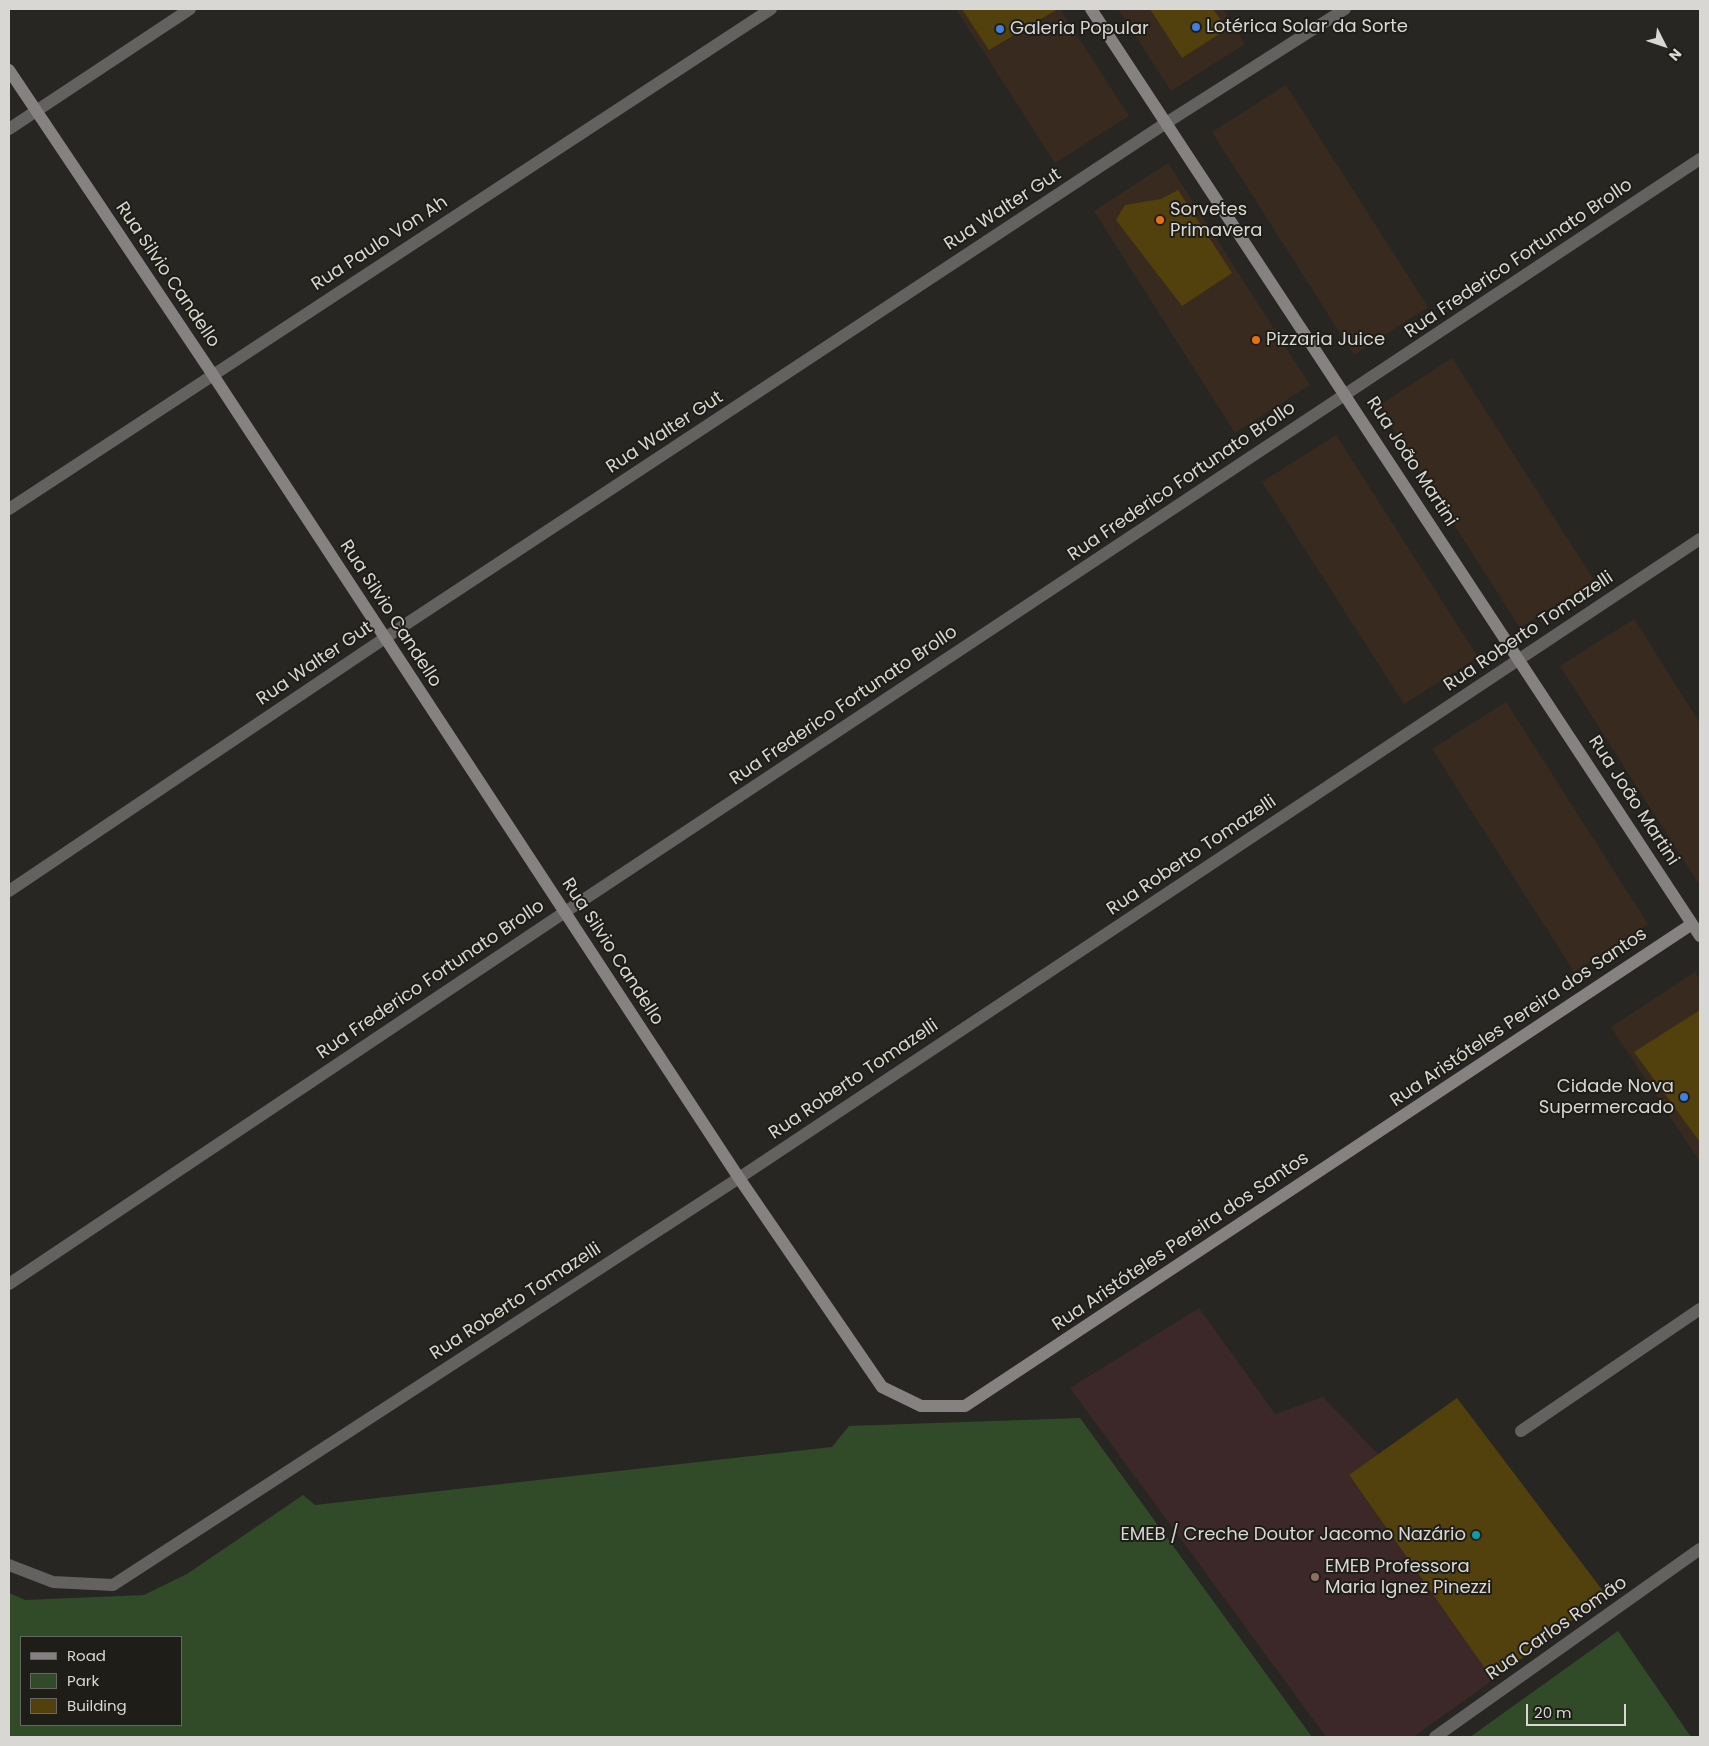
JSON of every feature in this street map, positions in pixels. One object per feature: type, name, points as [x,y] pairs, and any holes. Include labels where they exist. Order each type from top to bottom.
[{"type":"street","points":[[9,129],[190,9]]},
{"type":"street","name":"Rua Paulo Von Ah","points":[[9,509],[771,9]]},
{"type":"street","name":"Rua João Martini","points":[[1091,9],[1696,922],[1700,936]]},
{"type":"street","name":"Rua Walter Gut","points":[[9,891],[385,638],[1166,123],[1345,9]]},
{"type":"street","name":"Rua Silvio Candello","points":[[9,70],[213,375],[739,1178]]},
{"type":"street","name":"Rua Frederico Fortunato Brollo","points":[[9,1284],[565,912],[1700,160]]},
{"type":"street","name":"Rua Roberto Tomazelli","points":[[9,1565],[53,1582],[114,1585],[739,1178],[1700,539]]},
{"type":"street","name":"Rua Aristóteles Pereira dos Santos","points":[[739,1178],[882,1387],[921,1406],[965,1406],[1696,922]]},
{"type":"street","points":[[1520,1430],[1700,1309]]},
{"type":"street","name":"Rua Carlos Romão","points":[[1435,1737],[1700,1549]]},
{"type":"shaded area","points":[[956,9],[1060,9],[1129,116],[1055,163]]},
{"type":"shaded area","points":[[1118,9],[1223,9],[1245,44],[1171,91]]},
{"type":"shaded area","points":[[1286,85],[1428,307],[1354,355],[1212,132]]},
{"type":"shaded area","points":[[1168,163],[1310,385],[1235,433],[1094,211]]},
{"type":"shaded area","points":[[1452,358],[1594,580],[1520,628],[1378,406]]},
{"type":"shaded area","points":[[1336,435],[1478,657],[1404,704],[1262,482]]},
{"type":"shaded area","points":[[1634,619],[1700,723],[1700,886],[1560,666]]},
{"type":"shaded area","points":[[1506,702],[1648,924],[1574,972],[1432,749]]},
{"type":"shaded area","points":[[1695,972],[1700,980],[1700,1162],[1611,1027]]},
{"type":"shaded area","name":"EMEB Professora Maria Ignez Pinezzi","points":[[1199,1308],[1275,1414],[1323,1397],[1378,1454],[1349,1476],[1493,1680],[1413,1737],[1326,1737],[1070,1388]]},
{"type":"green space","points":[[1080,1418],[1312,1737],[9,1737],[9,1593],[25,1600],[144,1595],[187,1574],[303,1495],[315,1505],[832,1447],[849,1426]]},
{"type":"green space","points":[[1618,1631],[1691,1737],[1470,1737]]},
{"type":"building","name":"Galeria Popular","points":[[962,9],[1058,9],[989,50]]},
{"type":"building","points":[[1150,9],[1213,9],[1227,29],[1182,58]]},
{"type":"building","points":[[1178,190],[1232,273],[1182,306],[1116,220],[1125,205],[1161,199]]},
{"type":"building","name":"Cidade Nova Supermercado","points":[[1700,1010],[1700,1142],[1634,1052]]},
{"type":"building","name":"EMEB / Creche Doutor Jacomo Nazário","points":[[1457,1398],[1606,1595],[1493,1680],[1349,1475]]},
{"type":"place","name":"Lotérica Solar da Sorte","points":[[1196,27]]},
{"type":"place","name":"Galeria Popular","points":[[1000,29]]},
{"type":"place","name":"Sorvetes Primavera","points":[[1160,220]]},
{"type":"place","name":"Pizzaria Juice","points":[[1256,340]]},
{"type":"place","name":"Cidade Nova Supermercado","points":[[1684,1097]]},
{"type":"place","name":"EMEB / Creche Doutor Jacomo Nazário","points":[[1476,1535]]},
{"type":"place","name":"EMEB Professora Maria Ignez Pinezzi","points":[[1315,1577]]}]
